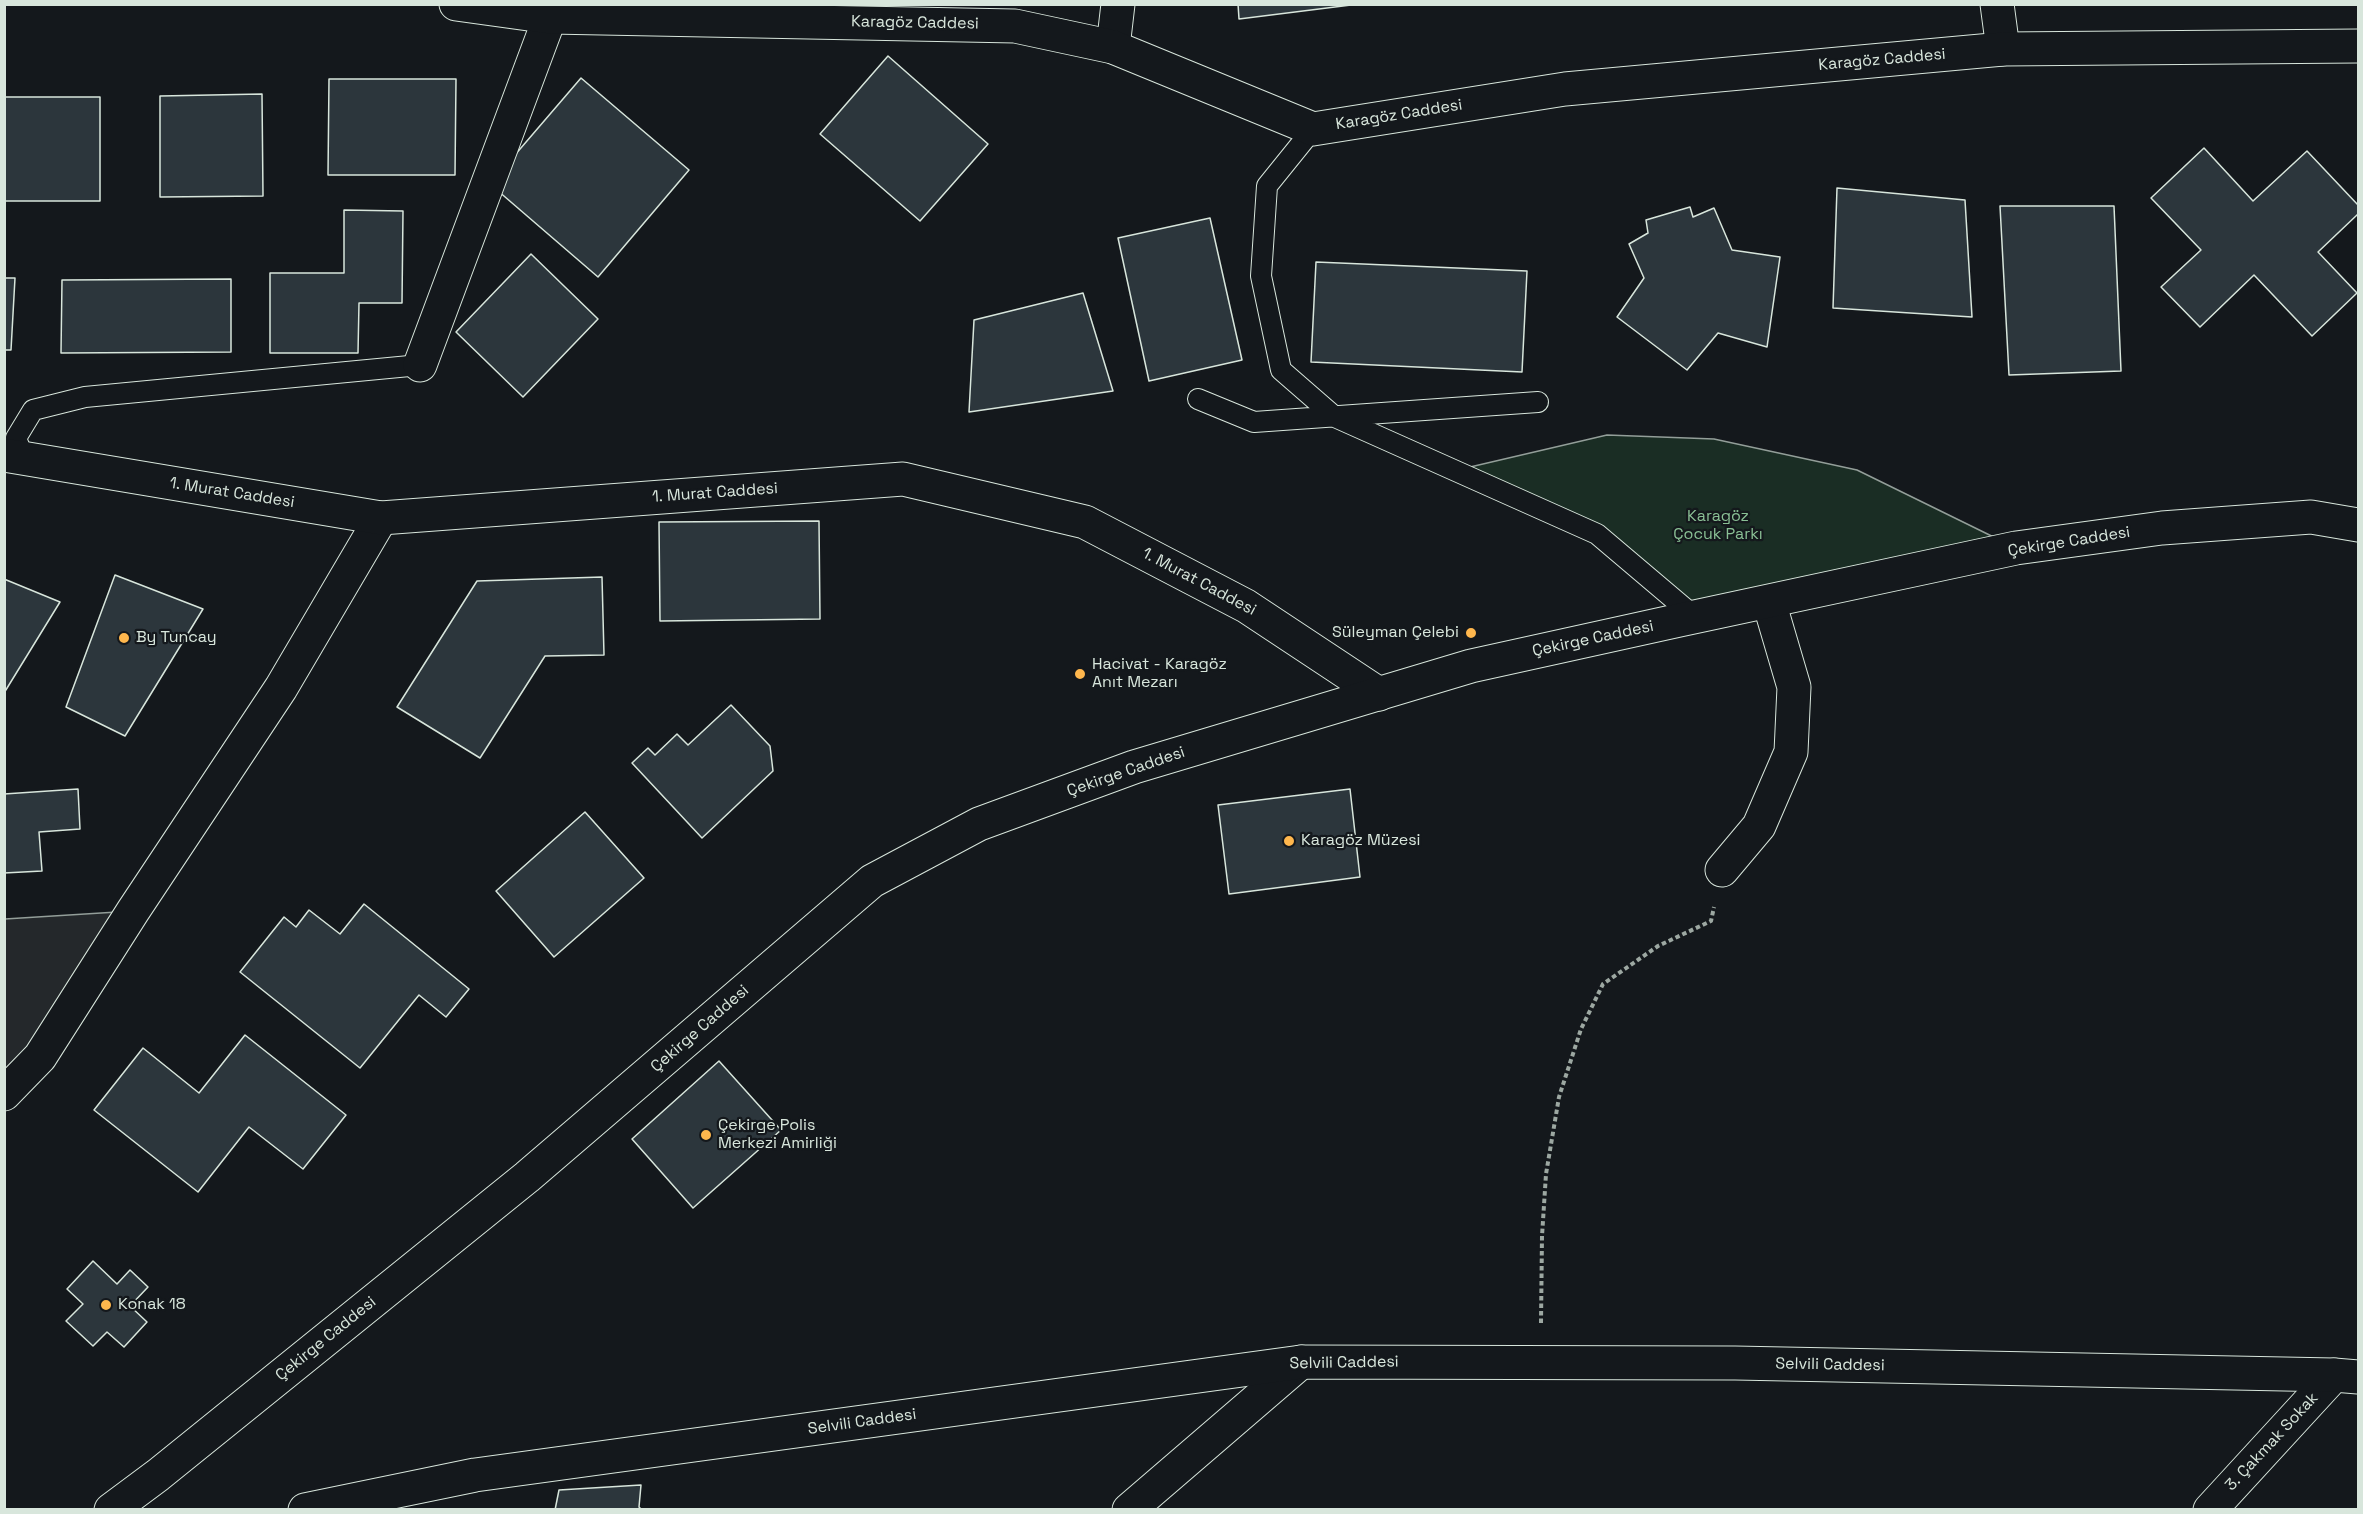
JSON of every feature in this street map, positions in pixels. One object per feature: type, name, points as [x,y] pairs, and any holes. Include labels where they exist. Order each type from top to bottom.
[{"type":"street","name":"Karagöz Caddesi","points":[[456,4],[550,17],[1015,26],[1113,47],[1313,129],[1565,89],[2003,49],[2358,46]]},
{"type":"street","points":[[1113,47],[1118,4]]},
{"type":"street","points":[[1997,4],[2003,49]]},
{"type":"street","points":[[420,365],[550,17]]},
{"type":"street","name":"1. Murat Caddesi","points":[[14,457],[381,518],[903,479],[1085,522],[1246,606],[1379,694]]},
{"type":"street","name":"Çekirge Caddesi","points":[[111,1509],[158,1475],[527,1177],[872,880],[979,824],[1134,767],[1471,666],[1695,617],[2016,548],[2162,528],[2311,517],[2358,525]]},
{"type":"street","points":[[4,1094],[40,1057],[133,911],[281,688],[381,518]]},
{"type":"street","points":[[1722,870],[1759,826],[1791,752],[1794,687],[1769,602]]},
{"type":"street","points":[[1129,1509],[1301,1362]]},
{"type":"street","name":"Selvili Caddesi","points":[[305,1509],[475,1474],[1301,1362],[1736,1363],[2346,1376]]},
{"type":"street","name":"3. Çakmak Sokak","points":[[2210,1509],[2346,1376]]},
{"type":"lane","points":[[1313,129],[1267,186],[1261,276],[1281,370],[1335,417],[1597,534],[1695,617]]},
{"type":"lane","points":[[14,457],[16,438],[33,410],[85,397],[420,365]]},
{"type":"lane","points":[[1198,399],[1254,423],[1538,402]]},
{"type":"path","points":[[1541,1362],[1542,1236],[1546,1173],[1559,1097],[1581,1029],[1603,984],[1658,946],[1711,921],[1722,870]]},
{"type":"green space","name":"Karagöz Çocuk Parkı","points":[[1607,435],[1714,439],[1857,470],[2016,548],[1695,617],[1597,534],[1453,471]]},
{"type":"shaded area","points":[[133,911],[5,1094],[5,919]]},
{"type":"building","points":[[1238,4],[1359,4],[1239,19]]},
{"type":"building","points":[[888,56],[988,144],[920,221],[820,134]]},
{"type":"building","points":[[581,78],[689,170],[598,277],[490,184]]},
{"type":"building","points":[[329,79],[456,79],[455,175],[328,175]]},
{"type":"building","points":[[262,94],[263,196],[160,197],[160,96]]},
{"type":"building","points":[[4,97],[100,97],[100,201],[4,201]]},
{"type":"building","points":[[2204,148],[2253,201],[2307,151],[2358,205],[2358,214],[2318,252],[2357,293],[2312,336],[2254,275],[2200,327],[2161,287],[2201,250],[2151,198]]},
{"type":"building","points":[[1837,188],[1965,200],[1972,317],[1833,308]]},
{"type":"building","points":[[2000,206],[2114,206],[2121,371],[2009,375]]},
{"type":"building","points":[[1690,207],[1693,217],[1714,208],[1732,250],[1780,257],[1767,347],[1718,333],[1687,370],[1617,317],[1644,278],[1629,244],[1648,233],[1646,220]]},
{"type":"building","points":[[344,210],[403,211],[402,303],[359,303],[358,353],[270,353],[270,273],[344,273]]},
{"type":"building","points":[[1210,218],[1242,360],[1149,381],[1118,238]]},
{"type":"building","points":[[531,254],[598,319],[523,397],[456,332]]},
{"type":"building","points":[[1316,262],[1527,271],[1522,372],[1311,362]]},
{"type":"building","points":[[4,278],[15,278],[11,350],[4,350]]},
{"type":"building","points":[[231,279],[231,352],[61,353],[62,280]]},
{"type":"building","points":[[1083,293],[1113,391],[969,412],[974,320]]},
{"type":"building","points":[[819,521],[820,619],[660,621],[659,522]]},
{"type":"building","points":[[115,575],[203,609],[125,736],[66,707]]},
{"type":"building","points":[[602,577],[604,655],[545,656],[480,758],[397,707],[477,581]]},
{"type":"building","points":[[4,579],[60,602],[4,693]]},
{"type":"building","points":[[731,705],[770,746],[773,771],[702,838],[632,763],[648,748],[655,755],[677,734],[688,745]]},
{"type":"building","points":[[78,789],[80,829],[39,832],[42,871],[4,873],[4,794]]},
{"type":"building","name":"Karagöz Müzesi","points":[[1350,789],[1360,877],[1229,894],[1218,805]]},
{"type":"building","points":[[585,812],[644,878],[554,957],[496,891]]},
{"type":"building","points":[[364,904],[469,989],[446,1017],[419,995],[360,1068],[240,972],[284,917],[296,927],[309,910],[340,934]]},
{"type":"building","points":[[245,1035],[346,1115],[303,1169],[249,1127],[198,1192],[94,1110],[143,1048],[199,1093]]},
{"type":"building","name":"Çekirge Polis Merkezi Amirliği","points":[[719,1061],[781,1130],[693,1208],[632,1139]]},
{"type":"building","name":"Konak 18","points":[[93,1261],[117,1284],[130,1270],[148,1287],[130,1306],[147,1322],[124,1347],[107,1332],[93,1346],[66,1321],[83,1304],[67,1289]]},
{"type":"building","points":[[641,1485],[639,1507],[642,1510],[555,1510],[559,1490]]},
{"type":"place","name":"Süleyman Çelebi","points":[[1471,633]]},
{"type":"place","name":"By Tuncay","points":[[124,638]]},
{"type":"place","name":"Hacivat - Karagöz Anıt Mezarı","points":[[1080,674]]},
{"type":"place","name":"Karagöz Müzesi","points":[[1289,841]]},
{"type":"place","name":"Çekirge Polis Merkezi Amirliği","points":[[706,1135]]},
{"type":"place","name":"Konak 18","points":[[106,1305]]}]
